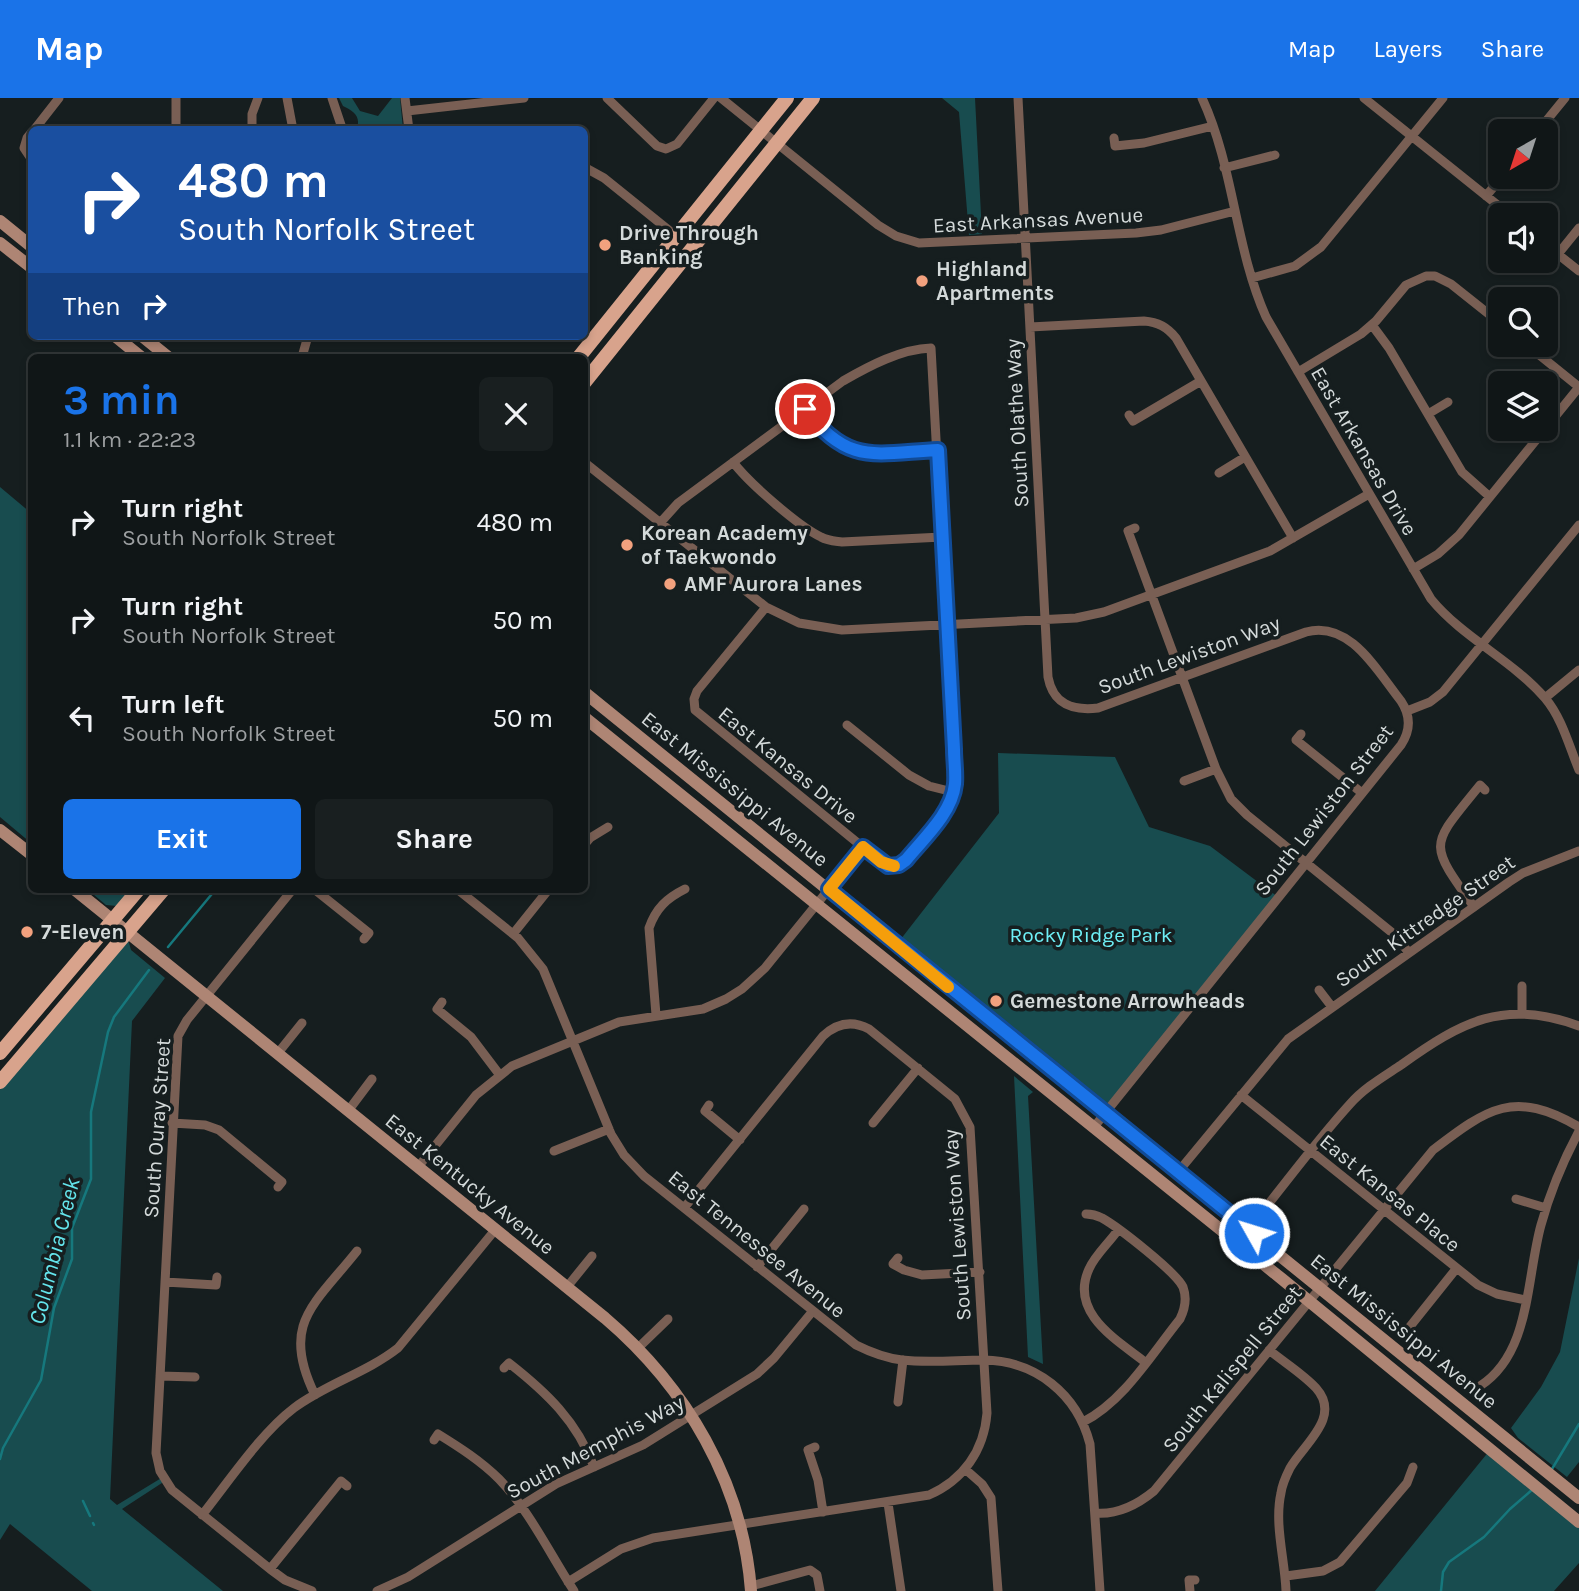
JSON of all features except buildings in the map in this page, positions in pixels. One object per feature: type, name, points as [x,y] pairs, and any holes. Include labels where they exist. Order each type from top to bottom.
[{"type":"main road","points":[[581,354],[787,98]]},
{"type":"main road","points":[[777,144],[793,98]]},
{"type":"main road","points":[[588,378],[813,98]]},
{"type":"main road","points":[[741,190],[761,130]]},
{"type":"main road","points":[[0,221],[28,244]]},
{"type":"main road","points":[[0,243],[28,265]]},
{"type":"main road","points":[[120,340],[137,354]]},
{"type":"main road","points":[[147,340],[164,354]]},
{"type":"main road","name":"East Mississippi Avenue","points":[[588,695],[1579,1498]]},
{"type":"main road","name":"East Mississippi Avenue","points":[[588,720],[1310,1301],[1579,1522]]},
{"type":"main road","points":[[0,830],[28,852]]},
{"type":"main road","name":"East Kentucky Avenue","points":[[79,893],[567,1287],[638,1348],[666,1379],[691,1415],[719,1466],[739,1524],[751,1588]]},
{"type":"main road","points":[[0,1053],[136,893]]},
{"type":"main road","points":[[0,1082],[160,893]]},
{"type":"street","points":[[37,126],[59,98]]},
{"type":"street","points":[[176,98],[176,126]]},
{"type":"street","points":[[252,126],[252,114],[258,98]]},
{"type":"street","points":[[287,98],[292,126]]},
{"type":"street","points":[[332,98],[341,125]]},
{"type":"street","points":[[405,98],[409,126]]},
{"type":"street","points":[[407,111],[524,98]]},
{"type":"street","points":[[607,98],[657,146],[666,149],[677,144],[714,98]]},
{"type":"street","name":"East Arkansas Avenue","points":[[721,98],[878,225],[905,240],[928,244],[1153,232],[1235,211]]},
{"type":"street","name":"South Olathe Way","points":[[1018,98],[1045,620]]},
{"type":"street","name":"East Arkansas Drive","points":[[1202,98],[1213,126],[1252,278],[1266,317],[1413,569],[1439,608],[1545,698],[1559,719],[1579,770]]},
{"type":"street","points":[[1364,98],[1495,203]]},
{"type":"street","points":[[1252,278],[1295,266],[1312,255],[1443,98]]},
{"type":"street","points":[[1548,119],[1565,98]]},
{"type":"street","points":[[1114,138],[1115,146],[1144,143],[1213,126]]},
{"type":"street","points":[[28,137],[24,148],[28,154]]},
{"type":"street","points":[[1224,167],[1275,155]]},
{"type":"street","points":[[588,169],[604,178],[676,236]]},
{"type":"street","points":[[1486,196],[1492,189]]},
{"type":"street","points":[[1579,228],[1558,254],[1579,271]]},
{"type":"street","points":[[1298,372],[1372,326],[1406,285],[1426,274],[1451,284],[1488,313]]},
{"type":"street","points":[[1030,327],[1154,322],[1170,331],[1293,538]]},
{"type":"street","points":[[1372,326],[1389,348],[1466,477],[1490,497]]},
{"type":"street","points":[[418,1167],[476,1095],[499,1074],[527,1059],[619,1022],[703,1009],[742,989],[765,968],[863,847],[888,866],[902,863],[942,816],[953,792],[955,774],[931,348],[910,351],[862,370],[843,381],[678,503],[660,523]]},
{"type":"street","points":[[1413,569],[1450,546],[1579,387],[1542,357]]},
{"type":"street","points":[[1129,415],[1133,421],[1201,381]]},
{"type":"street","points":[[1428,414],[1448,402]]},
{"type":"street","points":[[805,409],[819,426],[853,451],[871,454],[938,450]]},
{"type":"street","points":[[1219,473],[1245,457]]},
{"type":"street","points":[[733,462],[747,480],[827,540],[842,542],[942,537]]},
{"type":"street","points":[[588,465],[766,607],[799,623],[828,629],[1090,616],[1260,555],[1369,494]]},
{"type":"street","name":"South Lewiston Street","points":[[1094,1127],[1406,737],[1409,722],[1407,711],[1439,696],[1579,525]]},
{"type":"street","points":[[1135,528],[1128,531],[1223,786],[1237,806],[1395,935],[1409,953]]},
{"type":"street","name":"East Kansas Drive","points":[[766,607],[698,691],[694,699],[695,710],[863,847]]},
{"type":"street","name":"South Lewiston Way","points":[[1045,620],[1050,685],[1059,699],[1071,707],[1098,708],[1306,632],[1333,627],[1354,645],[1407,711]]},
{"type":"street","points":[[1545,698],[1579,670]]},
{"type":"street","points":[[847,725],[909,775],[929,786],[953,792]]},
{"type":"street","points":[[1301,734],[1296,740],[1362,793]]},
{"type":"street","points":[[1184,781],[1216,769]]},
{"type":"street","points":[[1474,907],[1446,867],[1436,846],[1444,831],[1480,785],[1485,790]]},
{"type":"street","points":[[588,840],[608,827]]},
{"type":"street","name":"South Kittredge Street","points":[[1178,1172],[1288,1039],[1522,873],[1579,851]]},
{"type":"street","points":[[656,1015],[649,928],[668,898],[685,889]]},
{"type":"street","name":"South Ouray Street","points":[[202,1515],[172,1490],[160,1471],[156,1453],[178,1037],[187,1020],[290,893]]},
{"type":"street","points":[[319,893],[369,933],[364,939]]},
{"type":"street","name":"East Tennessee Avenue","points":[[462,893],[513,934],[543,969],[617,1145],[632,1164],[684,1208],[856,1345],[879,1355],[903,1360],[985,1360],[1012,1364],[1044,1377],[1065,1395],[1083,1422],[1092,1455],[1100,1591]]},
{"type":"street","points":[[513,934],[546,893]]},
{"type":"street","points":[[1522,986],[1522,1014]]},
{"type":"street","name":"South Kittredge Street","points":[[1319,990],[1332,1007]]},
{"type":"street","points":[[442,1002],[438,1009],[471,1037],[499,1074]]},
{"type":"street","points":[[1262,1212],[1358,1096],[1439,1038],[1481,1019],[1522,1014],[1551,1017],[1579,1026]]},
{"type":"street","points":[[278,1053],[302,1023]]},
{"type":"street","name":"South Lewiston Way","points":[[740,1140],[823,1036],[846,1023],[869,1029],[955,1099],[970,1127],[987,1423],[980,1446],[965,1469]]},
{"type":"street","points":[[873,1123],[918,1068]]},
{"type":"street","points":[[348,1111],[372,1079]]},
{"type":"street","name":"East Kansas Place","points":[[1241,1095],[1456,1269],[1487,1290],[1525,1300]]},
{"type":"street","points":[[684,1208],[740,1140],[705,1111],[709,1105]]},
{"type":"street","name":"South Kalispell Street","points":[[1096,1513],[1114,1513],[1125,1509],[1154,1491],[1433,1150],[1490,1112],[1516,1106],[1552,1112],[1579,1129]]},
{"type":"street","points":[[172,1123],[205,1125],[219,1130],[282,1182],[278,1187]]},
{"type":"street","points":[[554,1150],[609,1129]]},
{"type":"street","points":[[1480,1386],[1497,1374],[1518,1338],[1546,1208],[1579,1129]]},
{"type":"street","points":[[1516,1199],[1546,1208]]},
{"type":"street","points":[[757,1267],[804,1209]]},
{"type":"street","points":[[1083,1422],[1107,1408],[1145,1363],[1180,1319],[1185,1297],[1177,1277],[1100,1217],[1086,1214]]},
{"type":"street","points":[[312,1591],[285,1580],[202,1515],[275,1426],[296,1406],[377,1363],[398,1348],[495,1230]]},
{"type":"street","points":[[1118,1230],[1089,1268],[1084,1287],[1086,1303],[1098,1324],[1145,1363]]},
{"type":"street","points":[[315,1395],[300,1362],[301,1329],[310,1310],[357,1251]]},
{"type":"street","points":[[567,1287],[592,1256]]},
{"type":"street","points":[[898,1258],[893,1264],[914,1273],[980,1272]]},
{"type":"street","points":[[1408,1329],[1456,1269]]},
{"type":"street","points":[[164,1282],[216,1285],[217,1277]]},
{"type":"street","name":"South Memphis Way","points":[[377,1591],[408,1577],[556,1484],[643,1445],[766,1367],[812,1312]]},
{"type":"street","points":[[638,1348],[668,1319]]},
{"type":"street","points":[[1269,1350],[1315,1387],[1325,1408],[1319,1430],[1290,1468],[1281,1492],[1279,1514],[1286,1591]]},
{"type":"street","points":[[898,1402],[903,1360]]},
{"type":"street","points":[[504,1368],[509,1363],[560,1408],[582,1440],[594,1467]]},
{"type":"street","points":[[160,1376],[195,1377]]},
{"type":"street","points":[[1325,1408],[1336,1407]]},
{"type":"street","points":[[434,1440],[438,1434],[484,1465],[504,1484],[574,1591]]},
{"type":"street","points":[[815,1447],[808,1450],[818,1480],[823,1512]]},
{"type":"street","points":[[1286,1576],[1323,1571],[1340,1562],[1407,1483],[1413,1467]]},
{"type":"street","points":[[568,1582],[614,1553],[637,1543],[670,1534],[915,1499],[937,1491],[965,1469],[982,1484],[991,1498],[998,1591]]},
{"type":"street","points":[[270,1569],[341,1481],[347,1486]]},
{"type":"street","points":[[888,1503],[901,1591]]},
{"type":"street","points":[[751,1588],[810,1570],[817,1575],[820,1591]]},
{"type":"street","points":[[1190,1591],[1189,1580],[1195,1580]]},
{"type":"green space","points":[[339,98],[352,98],[360,111],[378,116],[392,98],[400,98],[403,126],[358,126],[357,117],[343,106]]},
{"type":"green space","points":[[942,98],[975,98],[982,234],[969,235],[959,112]]},
{"type":"green space","points":[[0,487],[28,510],[28,840],[0,817]]},
{"type":"green space","name":"Rocky Ridge Park","points":[[998,753],[1115,757],[1149,827],[1210,846],[1278,897],[1105,1113],[1100,1099],[903,939],[897,944],[999,813]]},
{"type":"green space","points":[[92,893],[128,893],[117,906],[106,905]]},
{"type":"green space","points":[[126,932],[131,950],[165,978],[132,1021],[110,1499],[117,1505],[163,1477],[165,1481],[122,1509],[223,1591],[92,1591],[10,1524],[0,1540],[0,1082]]},
{"type":"green space","points":[[1014,1076],[1033,1092],[1028,1096],[1043,1364],[1028,1357]]},
{"type":"green space","points":[[1579,1258],[1579,1462],[1567,1477],[1518,1438],[1511,1428],[1541,1387],[1560,1352]]},
{"type":"green space","points":[[1490,1450],[1579,1522],[1579,1563],[1554,1591],[1375,1591]]},
{"type":"waterway","name":"Columbia Creek","points":[[168,947],[213,893]]},
{"type":"waterway","name":"Columbia Creek","points":[[0,1459],[3,1448],[41,1380],[54,1308],[72,1259],[72,1228],[91,1179],[91,1112],[108,1032],[114,1017],[149,970]]},
{"type":"waterway","points":[[1552,1469],[1579,1424]]},
{"type":"waterway","points":[[1441,1591],[1443,1572],[1449,1562],[1484,1537],[1533,1489]]},
{"type":"waterway","points":[[83,1501],[90,1516]]},
{"type":"slow traffic","points":[[894,866],[881,862],[863,847],[829,889],[948,987]]},
{"type":"place","name":"Drive Through Banking","points":[[605,245]]},
{"type":"place","name":"Highland Apartments","points":[[922,281]]},
{"type":"place","name":"Korean Academy of Taekwondo","points":[[627,545]]},
{"type":"place","name":"AMF Aurora Lanes","points":[[670,584]]},
{"type":"place","name":"7-Eleven","points":[[27,932]]},
{"type":"place","name":"Gemestone Arrowheads","points":[[996,1001]]},
{"type":"route","points":[[805,409],[819,426],[853,451],[871,454],[938,450],[954,749],[955,784],[951,799],[942,816],[906,860],[899,865],[888,866],[863,847],[829,889],[1254,1233]]}]
